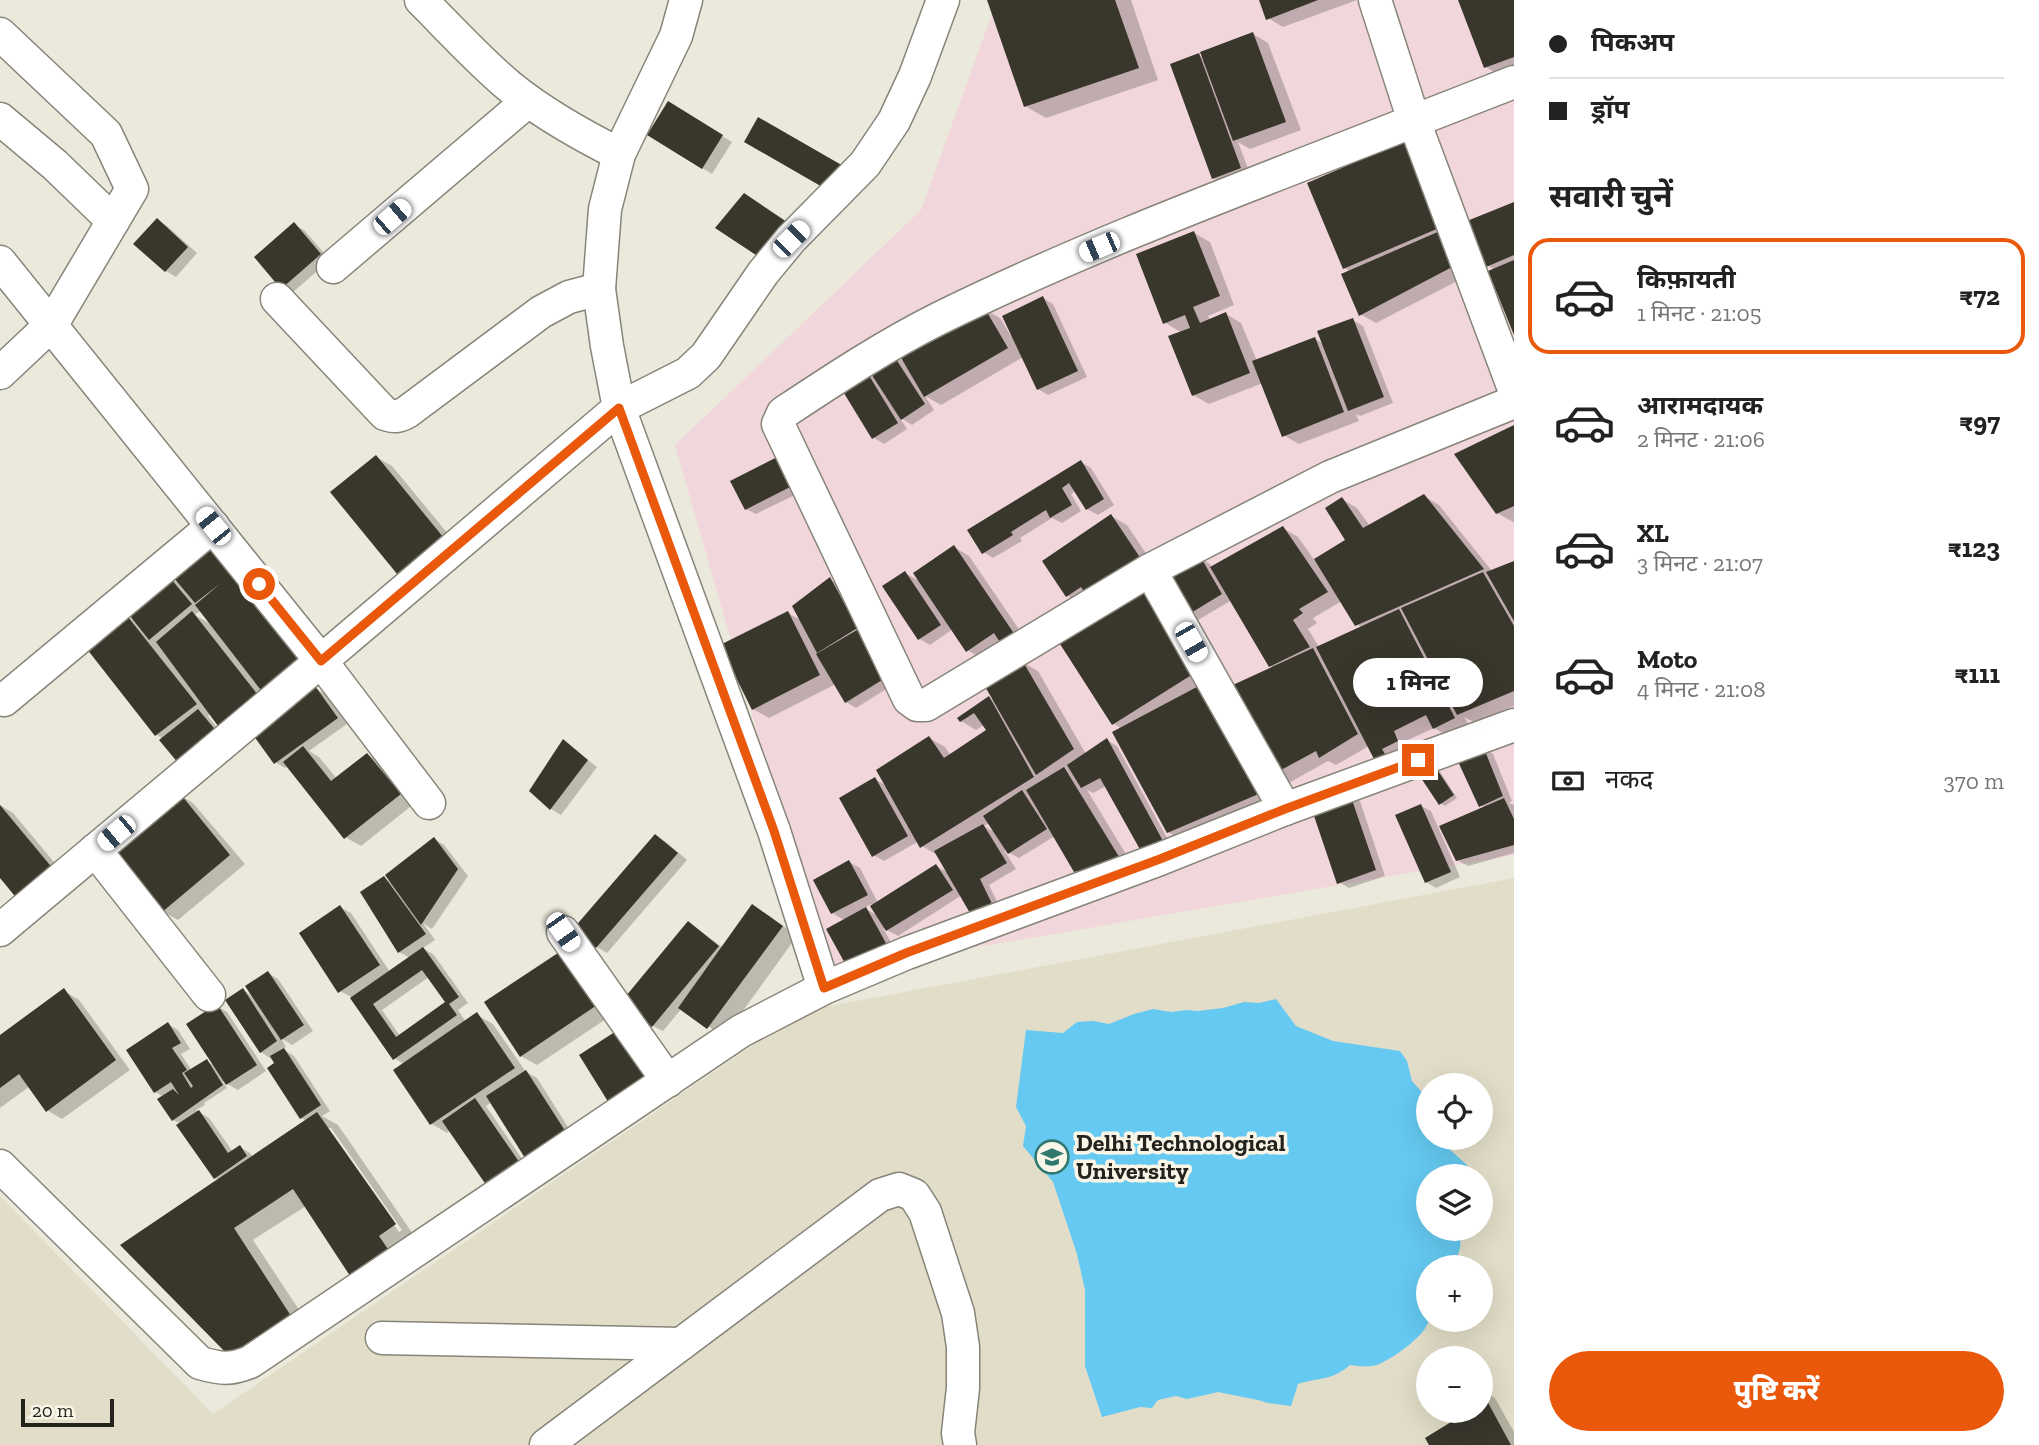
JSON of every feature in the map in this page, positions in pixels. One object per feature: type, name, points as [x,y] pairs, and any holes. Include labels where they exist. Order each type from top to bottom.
[{"type":"street","points":[[421,0],[528,101],[619,154]]},
{"type":"street","points":[[686,0],[676,36],[619,154],[605,209],[599,289],[619,408],[774,831],[824,988]]},
{"type":"street","points":[[0,930],[619,408],[688,373],[706,356],[763,273],[791,239],[865,164],[894,121],[915,76],[943,0]]},
{"type":"street","points":[[1375,0],[1413,121],[1514,389]]},
{"type":"street","points":[[0,34],[106,134],[132,189],[52,324],[0,373]]},
{"type":"street","points":[[1514,82],[1130,234],[936,320],[858,364],[783,413],[778,424],[909,699],[917,705],[926,705],[1150,570],[1330,477],[1514,402]]},
{"type":"street","points":[[333,267],[528,101]]},
{"type":"street","points":[[0,119],[55,164],[113,221]]},
{"type":"street","points":[[0,262],[321,661],[429,803]]},
{"type":"street","points":[[277,299],[384,414],[400,416],[541,312],[569,297],[599,289]]},
{"type":"street","points":[[4,700],[213,526]]},
{"type":"street","points":[[1150,570],[1285,809]]},
{"type":"street","points":[[0,1166],[200,1363],[219,1368],[235,1368],[250,1362],[741,1031],[824,988],[906,953],[1514,725]]},
{"type":"street","points":[[95,850],[209,995]]},
{"type":"street","points":[[563,932],[668,1081]]},
{"type":"street","points":[[546,1445],[880,1195],[899,1189],[914,1195],[925,1212],[958,1313],[963,1347],[963,1388],[958,1433],[960,1445]]},
{"type":"street","points":[[382,1339],[681,1344]]},
{"type":"shaded area","points":[[997,0],[1514,0],[1514,855],[826,973],[675,445],[921,210]]},
{"type":"shaded area","name":"Delhi Technological University","points":[[1514,878],[1514,1445],[0,1445],[0,1196],[213,1414],[803,1011]]},
{"type":"water","points":[[1276,999],[1296,1026],[1333,1041],[1400,1051],[1407,1061],[1412,1081],[1416,1086],[1416,1150],[1450,1150],[1466,1164],[1416,1164],[1416,1241],[1460,1241],[1458,1255],[1416,1255],[1416,1332],[1422,1333],[1393,1356],[1376,1365],[1350,1365],[1331,1376],[1298,1384],[1291,1406],[1218,1392],[1187,1399],[1176,1396],[1158,1400],[1152,1408],[1140,1407],[1102,1417],[1085,1366],[1085,1290],[1077,1254],[1053,1182],[1023,1146],[1026,1126],[1016,1107],[1026,1030],[1063,1033],[1077,1022],[1109,1024],[1153,1009],[1171,1012],[1198,1011],[1244,1002],[1259,1003]]},
{"type":"building","points":[[987,0],[1115,0],[1139,68],[1024,107]]},
{"type":"building","points":[[1259,0],[1318,0],[1266,20]]},
{"type":"building","points":[[1458,0],[1514,0],[1514,57],[1484,68]]},
{"type":"building","points":[[1253,32],[1286,122],[1233,141],[1200,52]]},
{"type":"building","points":[[1199,53],[1241,168],[1212,179],[1170,64]]},
{"type":"building","points":[[668,101],[723,135],[702,169],[647,135]]},
{"type":"building","points":[[758,117],[845,167],[831,192],[744,142]]},
{"type":"building","points":[[1404,141],[1413,163],[1429,182],[1421,185],[1439,228],[1343,269],[1307,183]]},
{"type":"building","points":[[744,193],[787,222],[759,257],[715,228]]},
{"type":"building","points":[[1514,202],[1514,255],[1486,267],[1467,221]]},
{"type":"building","points":[[157,218],[188,247],[165,272],[133,244]]},
{"type":"building","points":[[294,222],[321,254],[281,289],[254,257]]},
{"type":"building","points":[[1194,231],[1220,296],[1193,307],[1200,323],[1226,312],[1250,373],[1192,396],[1168,336],[1190,328],[1185,315],[1163,324],[1136,254]]},
{"type":"building","points":[[1440,231],[1454,266],[1359,316],[1341,274]]},
{"type":"building","points":[[1514,260],[1514,335],[1488,271]]},
{"type":"building","points":[[1043,296],[1078,371],[1037,390],[1002,316]]},
{"type":"building","points":[[984,307],[1008,348],[924,397],[900,356]]},
{"type":"building","points":[[1353,318],[1384,397],[1348,411],[1317,331]]},
{"type":"building","points":[[1315,337],[1344,412],[1282,437],[1252,361]]},
{"type":"building","points":[[892,353],[925,404],[901,420],[868,369]]},
{"type":"building","points":[[865,369],[898,423],[872,439],[839,385]]},
{"type":"building","points":[[1514,425],[1514,506],[1496,514],[1454,454]]},
{"type":"building","points":[[785,453],[800,482],[745,510],[730,481]]},
{"type":"building","points":[[376,455],[448,543],[402,580],[330,492]]},
{"type":"building","points":[[1081,460],[1104,499],[1086,510],[1069,483],[1062,488],[1072,505],[1050,518],[1046,510],[982,554],[967,530]]},
{"type":"building","points":[[1424,494],[1484,569],[1355,626],[1314,559],[1345,540],[1325,508],[1342,497],[1363,528]]},
{"type":"building","points":[[1111,514],[1143,562],[1089,599],[1081,587],[1066,597],[1042,561]]},
{"type":"building","points":[[1283,526],[1328,592],[1299,609],[1303,613],[1293,620],[1310,647],[1269,667],[1210,567]]},
{"type":"building","points":[[210,536],[307,663],[267,698],[195,605],[221,583],[195,603],[168,571]]},
{"type":"building","points":[[954,545],[1015,635],[1001,644],[994,633],[966,652],[913,573]]},
{"type":"building","points":[[1200,556],[1222,594],[1181,619],[1159,581]]},
{"type":"building","points":[[1514,561],[1514,621],[1486,572]]},
{"type":"building","points":[[905,571],[941,625],[918,640],[882,586]]},
{"type":"building","points":[[1483,572],[1514,626],[1514,691],[1457,715],[1401,608]]},
{"type":"building","points":[[166,573],[192,604],[149,640],[123,607]]},
{"type":"building","points":[[830,577],[849,612],[857,607],[867,622],[817,653],[792,606]]},
{"type":"building","points":[[1149,588],[1201,669],[1112,725],[1060,644]]},
{"type":"building","points":[[1399,609],[1455,718],[1433,729],[1426,715],[1394,731],[1398,741],[1382,749],[1385,754],[1374,759],[1316,647]]},
{"type":"building","points":[[192,611],[261,699],[221,730],[156,642]]},
{"type":"building","points":[[788,611],[820,675],[752,710],[720,645]]},
{"type":"building","points":[[124,612],[197,704],[155,736],[83,644]]},
{"type":"building","points":[[857,630],[882,680],[845,703],[816,654]]},
{"type":"building","points":[[1313,648],[1358,734],[1319,758],[1316,751],[1270,776],[1224,689]]},
{"type":"building","points":[[1022,660],[1074,749],[1036,775],[983,683]]},
{"type":"building","points":[[1210,680],[1268,790],[1167,833],[1112,732]]},
{"type":"building","points":[[315,686],[338,718],[274,764],[251,732]]},
{"type":"building","points":[[989,696],[1034,777],[920,848],[876,770],[929,736],[944,758],[986,730],[974,713],[960,722],[957,718]]},
{"type":"building","points":[[198,709],[218,733],[179,764],[159,740]]},
{"type":"building","points":[[1107,738],[1163,841],[1142,853],[1100,778],[1081,788],[1067,765]]},
{"type":"building","points":[[563,739],[588,760],[550,810],[529,791]]},
{"type":"building","points":[[303,746],[331,781],[367,753],[401,794],[344,839],[283,762]]},
{"type":"building","points":[[1483,746],[1503,796],[1479,807],[1455,755]]},
{"type":"building","points":[[1434,765],[1454,795],[1439,805],[1419,775]]},
{"type":"building","points":[[1064,767],[1121,860],[1074,872],[1026,790]]},
{"type":"building","points":[[875,777],[908,836],[872,857],[839,798]]},
{"type":"building","points":[[1022,790],[1047,829],[1008,854],[983,816]]},
{"type":"building","points":[[178,791],[230,855],[161,913],[108,849]]},
{"type":"building","points":[[1350,794],[1376,870],[1337,884],[1311,807]]},
{"type":"building","points":[[1504,798],[1514,819],[1514,845],[1456,861],[1439,826]]},
{"type":"building","points":[[1421,804],[1451,872],[1425,883],[1395,815]]},
{"type":"building","points":[[0,805],[59,876],[23,906],[0,878]]},
{"type":"building","points":[[983,824],[1007,863],[980,879],[995,910],[974,920],[934,851]]},
{"type":"building","points":[[655,834],[678,853],[596,948],[573,929]]},
{"type":"building","points":[[434,837],[458,869],[421,925],[385,875]]},
{"type":"building","points":[[849,860],[868,895],[831,914],[813,880]]},
{"type":"building","points":[[936,864],[953,890],[886,931],[870,906]]},
{"type":"building","points":[[384,876],[426,934],[398,953],[360,892]]},
{"type":"building","points":[[752,904],[783,926],[707,1029],[678,1008]]},
{"type":"building","points":[[340,905],[380,965],[338,993],[299,933]]},
{"type":"building","points":[[866,907],[887,945],[847,967],[826,929]]},
{"type":"building","points":[[688,921],[719,946],[652,1027],[621,1002]]},
{"type":"building","points":[[423,947],[459,997],[449,1004],[457,1015],[393,1060],[350,998]],"holes":[[[422,970],[445,1002],[396,1037],[373,1004]]]},
{"type":"building","points":[[564,949],[600,1003],[520,1057],[484,1002]]},
{"type":"building","points":[[268,971],[304,1025],[281,1040],[245,986]]},
{"type":"building","points":[[64,988],[116,1060],[46,1112],[19,1074],[0,1088],[0,1035]]},
{"type":"building","points":[[243,988],[277,1041],[260,1053],[225,1000]]},
{"type":"building","points":[[217,1004],[257,1065],[226,1085],[186,1024]]},
{"type":"building","points":[[477,1012],[515,1068],[430,1125],[393,1070]]},
{"type":"building","points":[[168,1022],[181,1043],[172,1048],[187,1070],[182,1073],[191,1088],[193,1086],[184,1073],[207,1059],[223,1085],[172,1121],[157,1099],[173,1089],[179,1095],[171,1082],[154,1093],[126,1050]]},
{"type":"building","points":[[621,1028],[655,1080],[612,1108],[579,1055]]},
{"type":"building","points":[[284,1048],[321,1105],[300,1119],[267,1068],[274,1063],[270,1056]]},
{"type":"building","points":[[526,1070],[571,1140],[530,1166],[486,1096]]},
{"type":"building","points":[[475,1098],[524,1169],[491,1192],[442,1121]]},
{"type":"building","points":[[199,1110],[228,1153],[240,1145],[247,1156],[214,1179],[176,1125]]},
{"type":"building","points":[[317,1112],[396,1224],[379,1236],[392,1255],[354,1282],[293,1189],[234,1228],[293,1319],[233,1360],[120,1245]]},
{"type":"building","points":[[1493,1412],[1511,1445],[1429,1445],[1425,1438],[1449,1423],[1493,1423]]},
{"type":"place","name":"Delhi Technological University","points":[[1052,1157]]},
{"type":"route","points":[[259,584],[321,661],[619,408],[774,831],[824,988],[906,953],[1418,760]]}]
